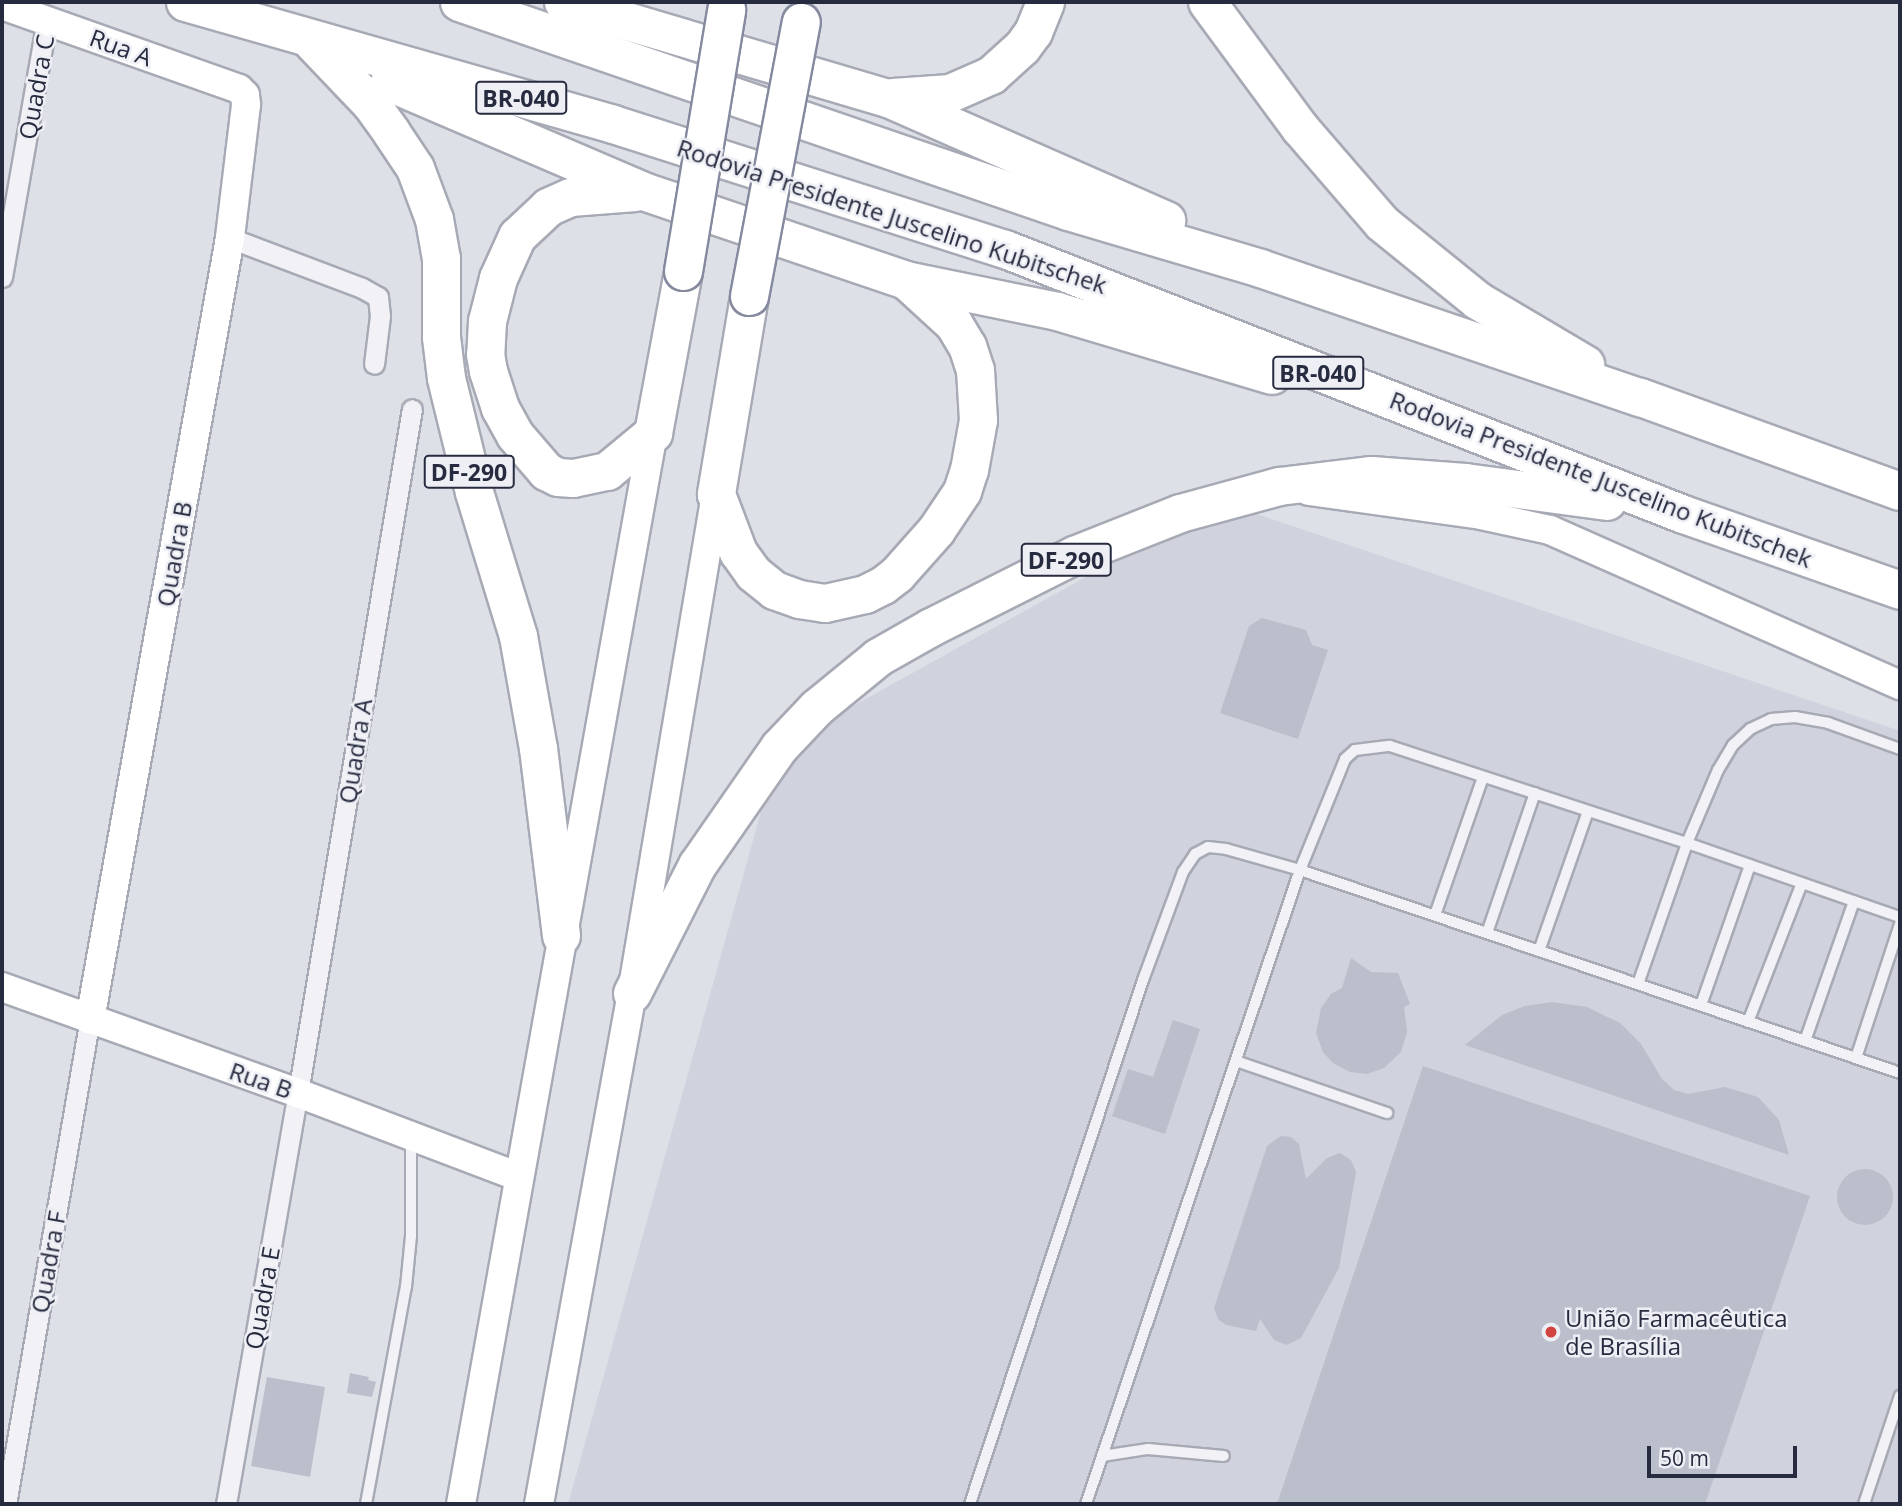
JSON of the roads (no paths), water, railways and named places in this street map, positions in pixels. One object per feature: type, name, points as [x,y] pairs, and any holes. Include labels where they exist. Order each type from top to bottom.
[{"type":"highway","name":"Rodovia Presidente Juscelino Kubitschek","points":[[185,2],[310,40],[613,124],[1005,249],[1683,514],[1900,590]]},
{"type":"highway","points":[[459,2],[1056,207],[1260,268],[1640,397],[1900,491]]},
{"type":"highway","points":[[563,2],[888,98],[1210,240],[1260,268]]},
{"type":"highway","points":[[624,2],[659,29]]},
{"type":"highway","points":[[888,98],[950,93],[991,75],[1027,40],[1045,2]]},
{"type":"highway","points":[[1207,2],[1300,128],[1382,223],[1477,300],[1640,397]]},
{"type":"highway","name":"DF-290","points":[[643,191],[570,197],[548,207],[517,236],[498,278],[489,311],[485,354],[493,390],[515,435],[546,471],[558,477],[586,477],[607,471],[653,433],[727,6]]},
{"type":"highway","name":"DF-290","points":[[716,494],[749,296],[803,12]]},
{"type":"highway","points":[[310,40],[376,76],[643,191],[906,280],[1057,311],[1296,383],[1351,385]]},
{"type":"highway","name":"DF-290","points":[[310,40],[385,122],[415,168],[434,219],[441,258],[441,337],[446,378],[474,492],[518,636],[538,748],[561,936]]},
{"type":"highway","points":[[716,494],[738,552],[753,573],[774,590],[799,599],[825,603],[865,594],[883,585],[922,549],[961,491],[969,470],[975,446],[979,396],[967,346],[954,324],[906,280]]},
{"type":"highway","name":"DF-290","points":[[632,993],[697,865],[779,747],[817,707],[878,657],[931,627],[1074,555],[1180,513],[1279,486],[1371,475],[1552,492],[1683,514]]},
{"type":"street","name":"Rua A","points":[[2,5],[239,89]]},
{"type":"street","name":"Quadra C","points":[[2,277],[47,20]]},
{"type":"street","name":"Quadra B","points":[[90,1020],[230,238],[246,105],[245,95],[239,89]]},
{"type":"street","points":[[230,238],[362,288],[378,297],[380,316],[374,364]]},
{"type":"street","name":"Quadra A","points":[[298,1093],[412,409]]},
{"type":"street","name":"DF-290","points":[[461,1504],[653,433]]},
{"type":"street","points":[[1279,486],[1481,515],[1550,530],[1900,685]]},
{"type":"street","name":"DF-290","points":[[539,1504],[632,993],[716,494]]},
{"type":"street","name":"Rua B","points":[[2,987],[298,1093],[519,1177]]},
{"type":"street","name":"Quadra F","points":[[6,1504],[90,1020]]},
{"type":"street","name":"Quadra E","points":[[226,1504],[298,1093]]},
{"type":"lane","points":[[1638,984],[1687,843],[1718,770],[1733,745],[1750,729],[1771,719],[1795,717],[1828,723],[1900,749]]},
{"type":"lane","points":[[1086,1504],[1300,870],[1345,759],[1355,750],[1390,746],[1687,843],[1900,917]]},
{"type":"lane","points":[[1435,915],[1483,777]]},
{"type":"lane","points":[[1487,933],[1535,793]]},
{"type":"lane","points":[[1539,951],[1588,811]]},
{"type":"lane","points":[[970,1504],[1143,980],[1183,872],[1195,854],[1208,847],[1226,849],[1300,870],[1900,1073]]},
{"type":"lane","points":[[1701,1006],[1750,865]]},
{"type":"lane","points":[[1748,1022],[1802,883]]},
{"type":"lane","points":[[1805,1041],[1854,901]]},
{"type":"lane","points":[[1856,1058],[1900,924]]},
{"type":"lane","points":[[1236,1061],[1387,1113]]},
{"type":"lane","points":[[366,1504],[406,1287],[411,1236],[411,1135]]},
{"type":"lane","points":[[1864,1504],[1900,1396]]},
{"type":"lane","points":[[1102,1456],[1148,1449],[1224,1456]]},
{"type":"place","name":"União Farmacêutica de Brasília","points":[[1551,1332]]}]
